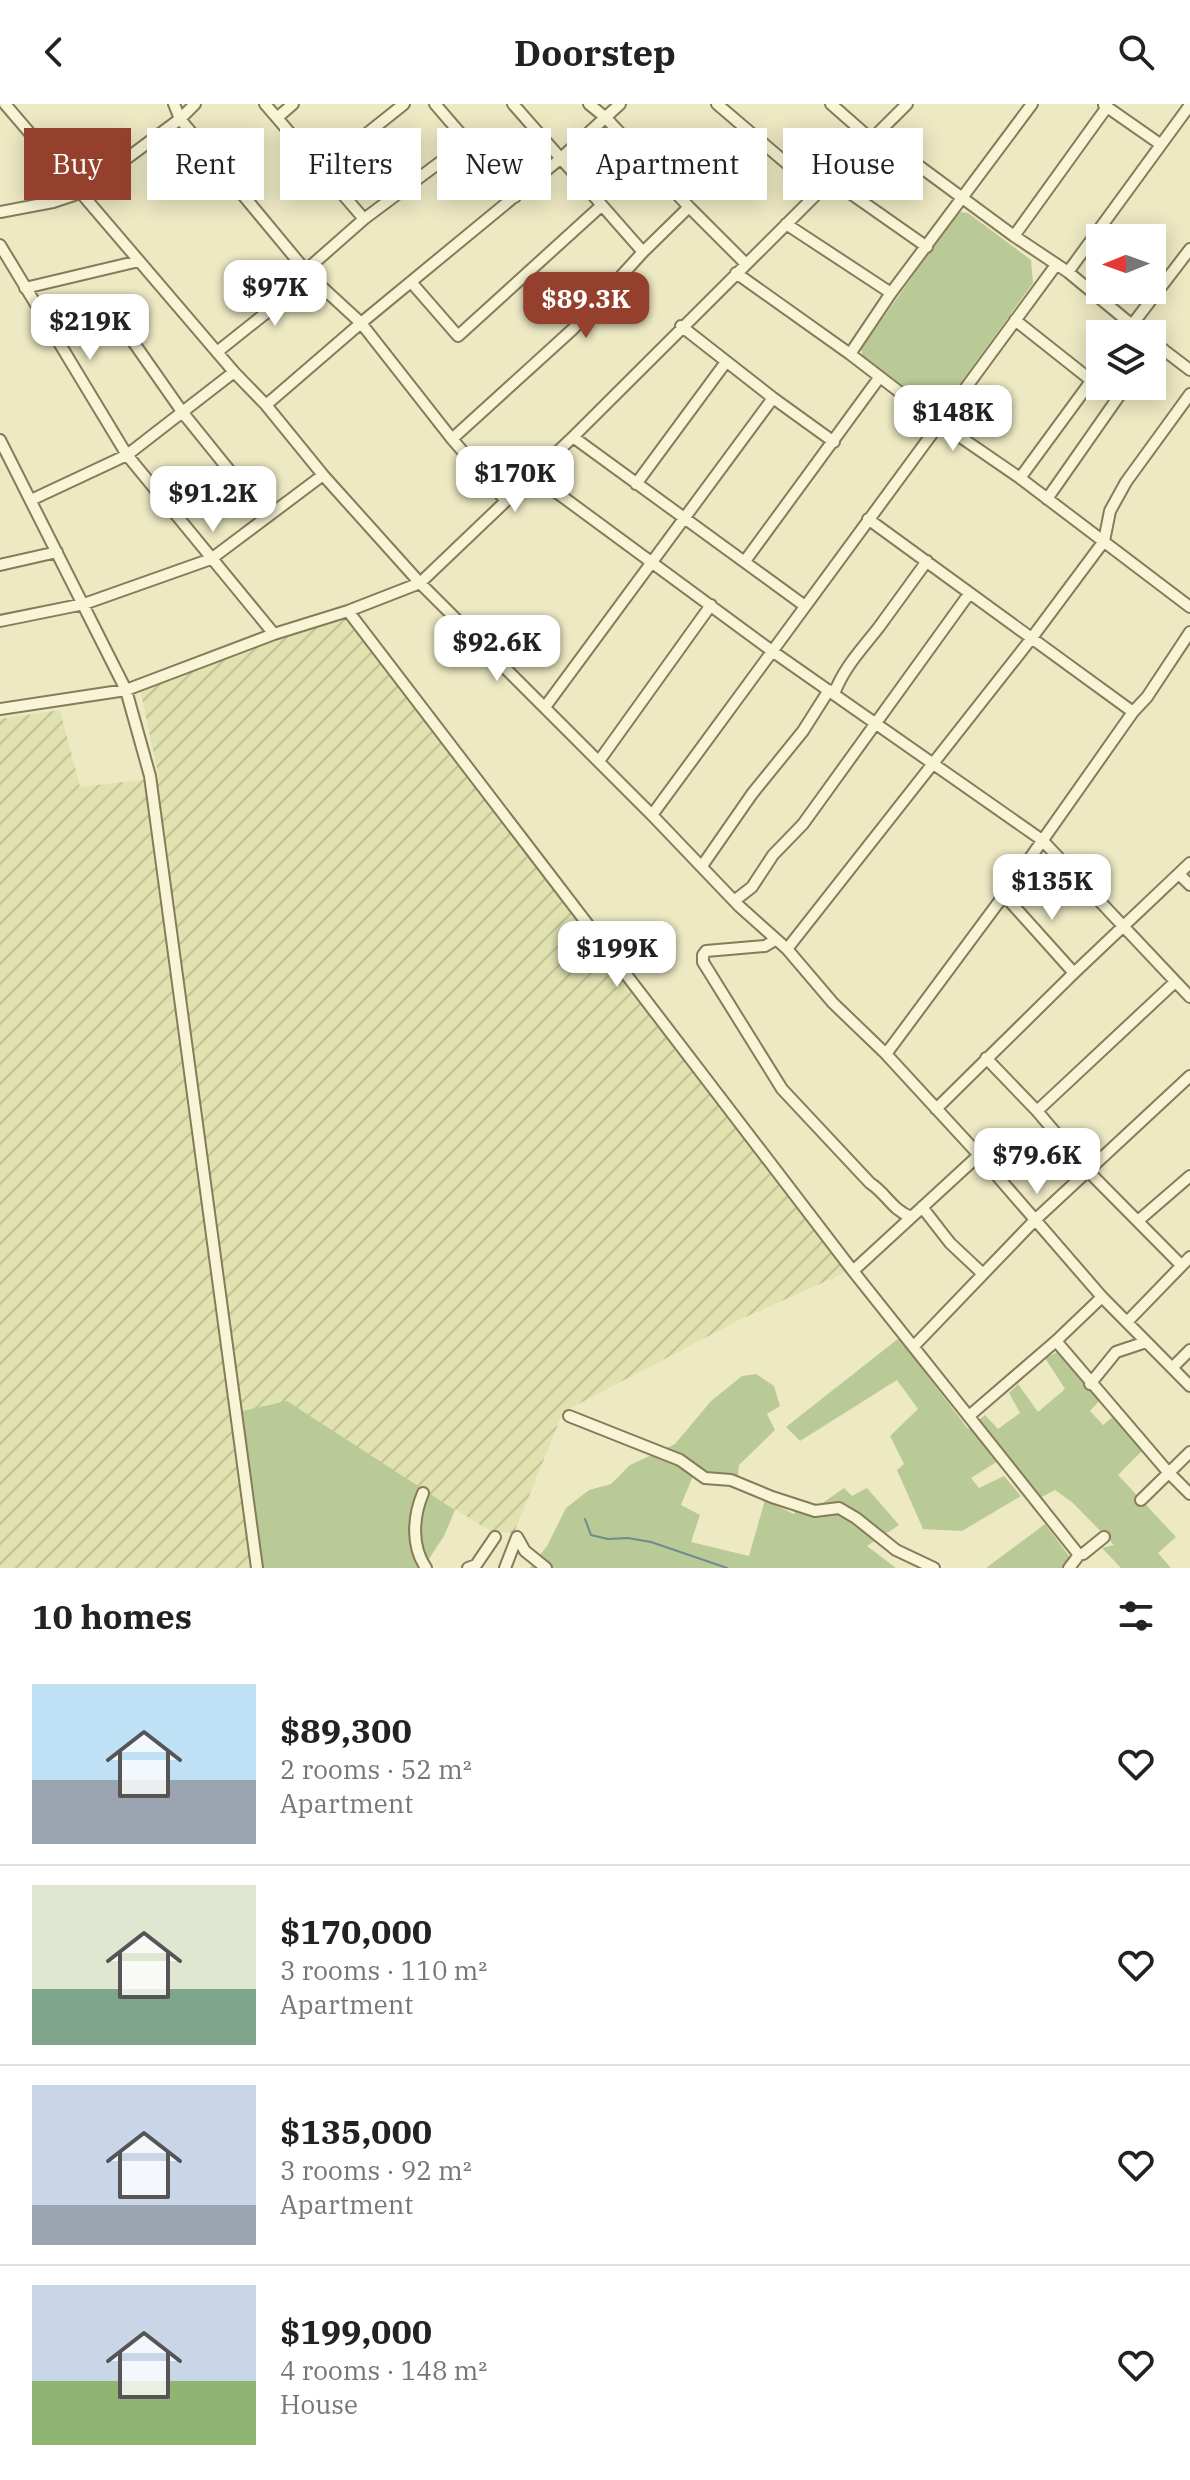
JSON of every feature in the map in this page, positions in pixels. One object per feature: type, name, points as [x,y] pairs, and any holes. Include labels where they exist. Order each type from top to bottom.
[{"type":"street","points":[[5,104],[25,128]]},
{"type":"street","points":[[174,104],[180,119],[308,274],[361,323],[452,439],[505,500]]},
{"type":"street","points":[[131,155],[195,104]]},
{"type":"street","points":[[265,104],[287,128]]},
{"type":"street","points":[[278,117],[293,104]]},
{"type":"street","points":[[374,128],[404,104]]},
{"type":"street","points":[[435,104],[455,128]]},
{"type":"street","points":[[513,104],[643,252]]},
{"type":"street","points":[[589,104],[745,263]]},
{"type":"street","points":[[551,167],[620,104]]},
{"type":"street","points":[[717,104],[783,160]]},
{"type":"street","points":[[831,104],[862,128]]},
{"type":"street","points":[[884,128],[907,104]]},
{"type":"street","points":[[850,354],[891,293],[1032,104]]},
{"type":"street","points":[[1068,272],[1190,105]]},
{"type":"street","points":[[1014,236],[1105,106],[1160,144]]},
{"type":"street","points":[[217,352],[308,274],[364,219],[437,164]]},
{"type":"street","points":[[923,170],[1068,272],[1118,320]]},
{"type":"street","points":[[0,212],[59,200]]},
{"type":"street","points":[[86,200],[420,583],[734,901],[787,949],[833,1003],[886,1054],[979,1155],[1102,1297],[1190,1386]]},
{"type":"street","points":[[347,200],[364,219]]},
{"type":"street","points":[[266,405],[511,200]]},
{"type":"street","points":[[0,709],[126,690],[420,583],[573,437],[810,200]]},
{"type":"street","points":[[860,200],[927,247]]},
{"type":"street","points":[[411,282],[458,336],[601,206]]},
{"type":"street","points":[[452,439],[573,329],[689,207]]},
{"type":"street","points":[[786,224],[891,293]]},
{"type":"street","points":[[0,245],[127,455],[274,634]]},
{"type":"street","points":[[1136,320],[1190,249]]},
{"type":"street","points":[[25,288],[139,261]]},
{"type":"street","points":[[652,815],[1056,265]]},
{"type":"street","points":[[736,273],[1020,478],[1190,607]]},
{"type":"street","points":[[1015,320],[1086,376]]},
{"type":"street","points":[[681,326],[834,442]]},
{"type":"street","points":[[134,343],[183,413],[267,517]]},
{"type":"street","points":[[1166,354],[1190,370]]},
{"type":"street","points":[[636,484],[726,362]]},
{"type":"street","points":[[31,500],[127,455],[234,372]]},
{"type":"street","points":[[745,561],[879,378]]},
{"type":"street","points":[[1020,478],[1086,389]]},
{"type":"street","points":[[787,949],[1031,639],[1104,541],[1110,511],[1126,482],[1190,394]]},
{"type":"street","points":[[545,707],[773,398]]},
{"type":"street","points":[[1047,499],[1116,400]]},
{"type":"street","points":[[573,437],[805,606]]},
{"type":"street","points":[[0,440],[3,453],[31,500],[126,690],[150,776],[257,1568]]},
{"type":"street","points":[[0,621],[84,604],[211,559],[323,475]]},
{"type":"street","points":[[533,475],[772,651],[1042,840],[1190,997]]},
{"type":"street","points":[[868,519],[1133,712]]},
{"type":"street","points":[[0,565],[57,552]]},
{"type":"street","points":[[702,866],[752,794],[803,731],[855,655],[927,561]]},
{"type":"street","points":[[734,901],[752,887],[773,855],[803,824],[969,594]]},
{"type":"street","points":[[599,761],[711,605]]},
{"type":"street","points":[[348,611],[853,1271],[1079,1555]]},
{"type":"street","points":[[886,1054],[1004,895],[1133,712],[1147,697],[1190,632]]},
{"type":"street","points":[[936,1109],[1190,863]]},
{"type":"street","points":[[1179,874],[1190,885]]},
{"type":"street","points":[[1004,895],[1074,973]]},
{"type":"street","points":[[775,940],[765,946],[706,951],[703,962],[782,1089],[870,1183],[881,1190],[894,1209],[911,1217]]},
{"type":"street","points":[[1037,1111],[1175,982]]},
{"type":"street","points":[[986,1058],[1088,1171],[1186,1261],[1127,1322]]},
{"type":"street","points":[[914,1346],[1035,1220],[1190,1076]]},
{"type":"street","points":[[853,1271],[979,1155]]},
{"type":"street","points":[[1139,1220],[1190,1176]]},
{"type":"street","points":[[922,1207],[950,1243],[983,1274]]},
{"type":"street","points":[[969,1416],[1102,1297]]},
{"type":"street","points":[[1056,1341],[1090,1384],[1190,1494]]},
{"type":"street","points":[[1090,1384],[1116,1352],[1146,1342]]},
{"type":"street","points":[[1172,1368],[1190,1350]]},
{"type":"street","points":[[569,1416],[680,1460],[705,1478],[731,1480],[815,1511],[839,1508],[896,1550],[934,1568]]},
{"type":"street","points":[[1141,1500],[1190,1452]]},
{"type":"street","points":[[423,1493],[417,1506],[416,1544],[426,1568]]},
{"type":"street","points":[[468,1568],[476,1565],[495,1537]]},
{"type":"street","points":[[505,1568],[517,1537],[525,1551],[546,1568]]},
{"type":"street","points":[[1069,1568],[1079,1555],[1104,1537]]},
{"type":"green space","points":[[958,212],[968,213],[1031,260],[1033,283],[944,406],[934,408],[863,357],[861,349]]},
{"type":"green space","points":[[349,614],[729,1112],[846,1272],[739,1320],[563,1412],[514,1533],[492,1532],[401,1476],[254,1568],[0,1568],[0,719],[60,710],[80,787],[159,778],[140,689]]},
{"type":"green space","points":[[899,1338],[968,1429],[985,1415],[998,1429],[1020,1413],[1009,1393],[1018,1384],[1038,1412],[1065,1389],[1045,1358],[1062,1350],[1101,1399],[1090,1411],[1103,1425],[1120,1411],[1150,1443],[1118,1475],[1176,1537],[1158,1553],[1171,1568],[1121,1568],[1102,1548],[1114,1545],[1073,1503],[1055,1490],[1034,1501],[998,1461],[971,1478],[979,1488],[1004,1476],[1021,1496],[962,1531],[923,1529],[897,1470],[904,1464],[890,1436],[918,1409],[897,1380],[800,1441],[786,1427]]},
{"type":"green space","points":[[756,1374],[774,1386],[780,1406],[767,1414],[775,1430],[739,1465],[737,1489],[695,1471],[681,1505],[700,1515],[691,1542],[749,1556],[765,1500],[794,1514],[804,1502],[814,1509],[844,1488],[852,1496],[867,1488],[899,1525],[867,1546],[896,1568],[530,1568],[547,1546],[566,1508],[589,1490],[611,1484],[630,1465],[675,1444],[711,1401],[742,1376]]},
{"type":"green space","points":[[287,1401],[455,1510],[444,1536],[423,1568],[254,1568],[230,1414]]},
{"type":"green space","points":[[1045,1524],[1078,1568],[986,1568]]},
{"type":"waterway","points":[[585,1519],[591,1535],[651,1542],[727,1568]]}]
